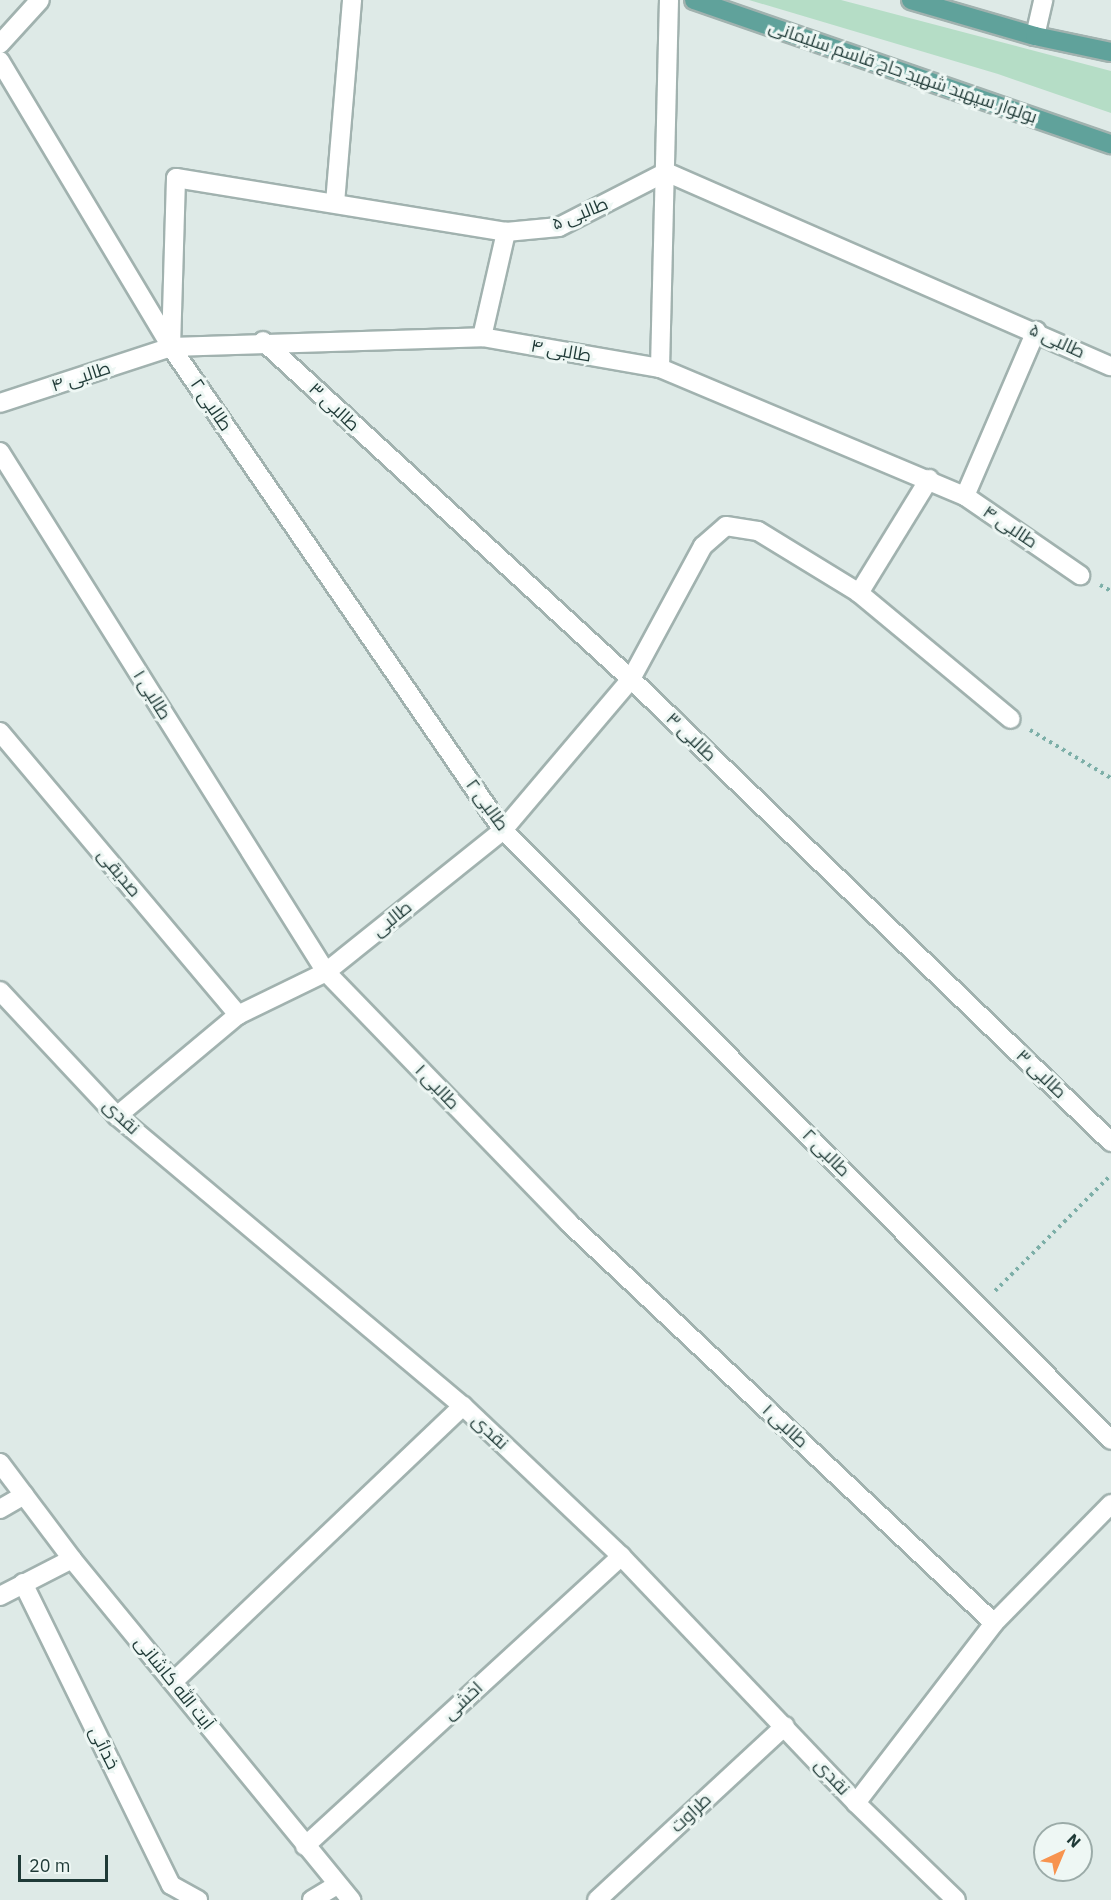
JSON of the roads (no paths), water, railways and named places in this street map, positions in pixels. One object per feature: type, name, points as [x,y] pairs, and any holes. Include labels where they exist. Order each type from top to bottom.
[{"type":"main road","name":"بولوار سپهبد شهید حاج قاسم سلیمانی","points":[[694,0],[1111,144]]},
{"type":"main road","points":[[911,0],[1035,36],[1111,52]]},
{"type":"street","points":[[0,44],[40,0]]},
{"type":"street","points":[[334,203],[352,0]]},
{"type":"street","points":[[660,368],[669,0]]},
{"type":"street","points":[[1035,36],[1043,0]]},
{"type":"street","name":"طالبی ۲","points":[[0,61],[171,347],[503,830],[1111,1440]]},
{"type":"street","name":"طالبی ۵","points":[[171,347],[176,178],[506,232],[559,227],[666,172],[1036,331],[1111,366]]},
{"type":"street","points":[[482,337],[506,232]]},
{"type":"street","points":[[965,496],[1036,331]]},
{"type":"street","name":"طالبی ۴","points":[[0,403],[171,347],[263,341],[482,337],[660,368],[965,496],[1080,574]]},
{"type":"street","name":"طالبی ۳","points":[[263,341],[631,679],[1111,1142]]},
{"type":"street","name":"طالبی ۱","points":[[0,452],[326,972],[567,1222],[994,1623]]},
{"type":"street","points":[[929,479],[859,593],[1011,719]]},
{"type":"street","name":"طالبی","points":[[117,1116],[238,1015],[326,972],[503,830],[631,679],[703,546],[726,525],[758,531],[859,593]]},
{"type":"street","name":"صدیقی","points":[[0,732],[238,1015]]},
{"type":"street","name":"نقدی","points":[[0,991],[117,1116],[463,1406],[621,1556],[856,1803],[956,1900]]},
{"type":"street","points":[[174,1681],[463,1406]]},
{"type":"street","name":"آیت الله کاشانی","points":[[0,1463],[72,1559],[351,1900]]},
{"type":"street","points":[[0,1509],[24,1496]]},
{"type":"street","points":[[856,1803],[994,1623],[1111,1504]]},
{"type":"street","name":"اخشی","points":[[305,1846],[621,1556]]},
{"type":"street","points":[[0,1596],[72,1559]]},
{"type":"street","name":"خدائی","points":[[23,1583],[171,1885],[198,1900]]},
{"type":"street","name":"طراوت","points":[[597,1900],[785,1726]]},
{"type":"street","points":[[312,1900],[337,1885]]}]
